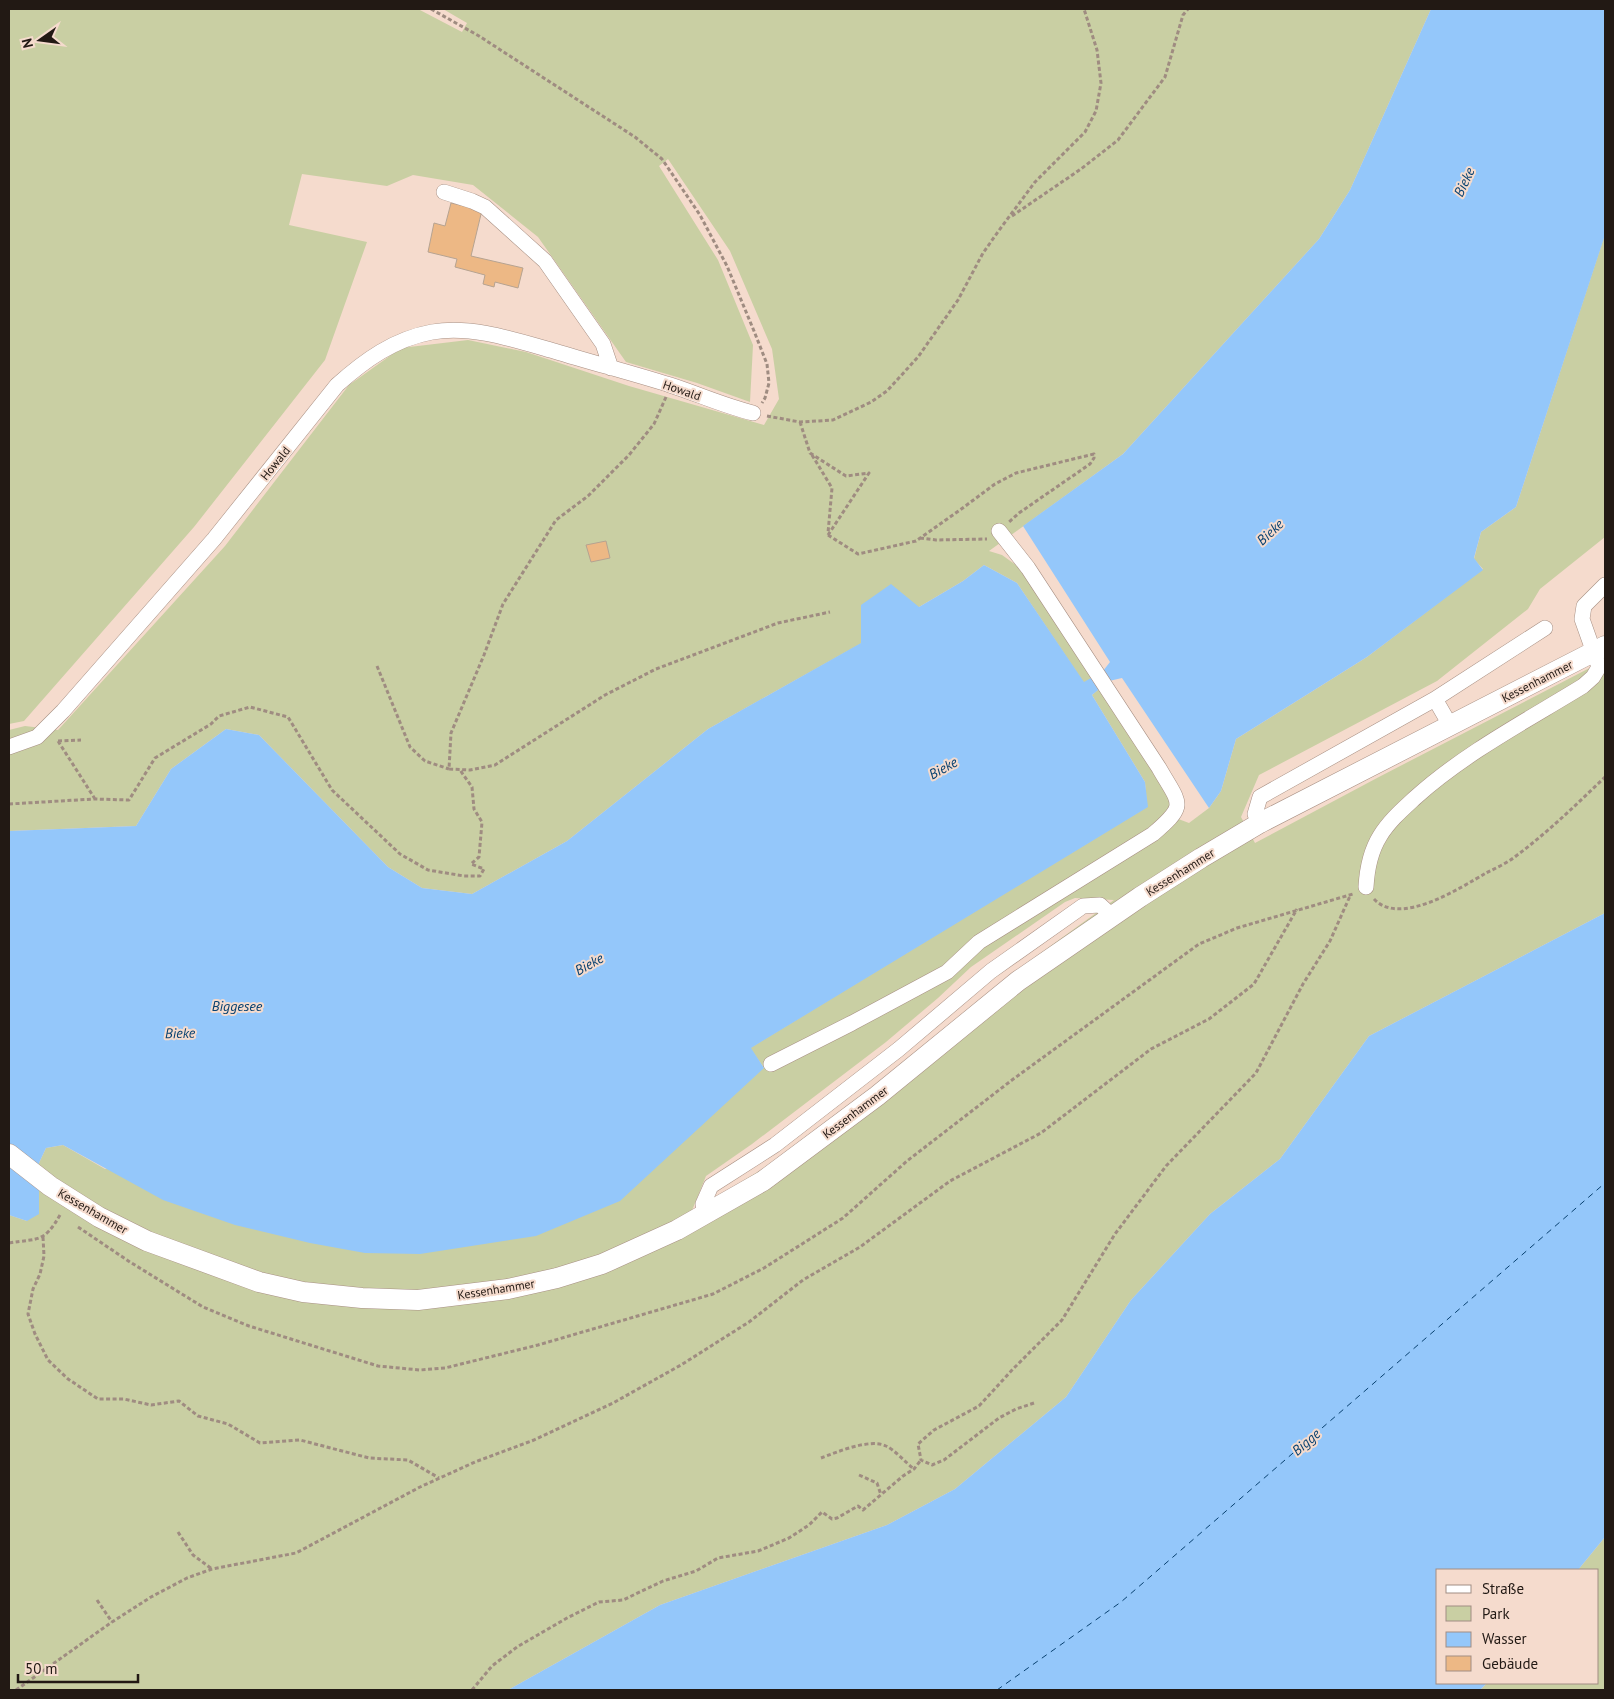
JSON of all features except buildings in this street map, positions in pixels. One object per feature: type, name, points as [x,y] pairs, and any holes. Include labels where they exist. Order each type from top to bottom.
[{"type":"main road","name":"Kessenhammer","points":[[9,1154],[50,1186],[98,1217],[146,1241],[259,1282],[303,1292],[362,1298],[418,1300],[508,1289],[557,1278],[602,1264],[677,1230],[763,1181],[877,1096],[1018,981],[1112,916],[1194,863],[1260,824],[1600,648]]},
{"type":"street","points":[[444,192],[472,200],[485,207],[545,261],[603,344],[611,368]]},
{"type":"street","name":"Howald","points":[[9,748],[29,741],[44,731],[91,681],[214,539],[337,385],[359,365],[379,351],[405,340],[432,332],[461,330],[504,337],[671,386],[753,413]]},
{"type":"street","points":[[771,1064],[947,972],[979,942],[1153,834],[1174,817],[1177,810],[1178,800],[1028,568],[999,531]]},
{"type":"street","points":[[1366,887],[1369,861],[1380,836],[1397,814],[1434,781],[1468,757],[1583,686],[1593,677],[1600,667],[1600,648],[1582,619],[1584,606],[1605,585]]},
{"type":"street","points":[[1260,824],[1254,814],[1260,796],[1435,699],[1545,628]]},
{"type":"street","points":[[1435,699],[1450,725]]},
{"type":"street","points":[[705,1214],[703,1204],[711,1186],[775,1145],[899,1049],[991,970],[1083,906],[1100,905],[1112,916]]},
{"type":"street","points":[[947,972],[966,992]]},
{"type":"path","points":[[431,9],[488,41],[635,137],[662,159],[700,215],[727,266],[766,364],[769,383],[765,398],[760,407],[753,413]]},
{"type":"path","points":[[753,413],[800,422],[833,420],[871,402],[887,391],[918,357],[952,308],[983,253],[1008,218],[1035,182],[1085,132],[1096,111],[1101,83],[1100,66],[1098,50],[1084,9]]},
{"type":"path","points":[[1008,218],[1081,169],[1118,140],[1165,77],[1184,9]]},
{"type":"path","points":[[1183,15],[1188,9]]},
{"type":"path","points":[[448,769],[451,733],[503,604],[556,520],[588,496],[629,455],[654,424],[671,386]]},
{"type":"path","points":[[800,422],[810,453],[832,488],[828,535]]},
{"type":"path","points":[[810,453],[846,476],[869,473],[828,535]]},
{"type":"path","points":[[828,535],[858,554],[916,540],[995,484],[1016,473],[1094,454],[1090,464],[1019,513],[986,540],[936,540],[920,538]]},
{"type":"path","points":[[377,666],[410,747],[425,761],[448,769],[470,770],[495,765],[605,694],[656,669],[778,623],[830,612]]},
{"type":"path","points":[[9,804],[94,799],[129,800],[155,758],[211,724],[220,716],[250,707],[288,717],[332,790],[400,854],[428,870],[464,876],[480,876],[484,869],[471,864],[479,857],[482,822],[474,809],[472,787],[459,769]]},
{"type":"path","points":[[44,731],[58,741],[94,799]]},
{"type":"path","points":[[58,741],[81,740]]},
{"type":"path","points":[[1366,887],[1375,901],[1384,907],[1415,907],[1446,896],[1514,857],[1559,822],[1605,777]]},
{"type":"path","points":[[472,1690],[492,1666],[517,1647],[599,1602],[622,1600],[663,1581],[696,1571],[718,1558],[758,1550],[789,1538],[809,1525],[822,1512],[832,1518],[837,1518],[858,1506],[863,1510],[914,1469],[921,1460],[918,1444],[934,1430],[979,1406],[1062,1320],[1115,1234],[1166,1166],[1256,1073],[1302,984],[1330,941],[1350,896]]},
{"type":"path","points":[[16,1690],[112,1622],[151,1597],[187,1578],[212,1570],[296,1553],[420,1487],[475,1462],[534,1440],[604,1407],[681,1365],[749,1322],[802,1280],[860,1247],[950,1181],[1041,1133],[1151,1049],[1209,1019],[1254,984],[1298,909]]},
{"type":"path","points":[[9,1243],[44,1237],[51,1230],[60,1215]]},
{"type":"path","points":[[44,1237],[44,1256],[40,1274],[33,1289],[28,1314],[35,1334],[48,1360],[68,1379],[98,1400],[124,1399],[151,1405],[179,1401],[198,1416],[228,1424],[260,1443],[300,1440],[369,1458],[408,1460],[440,1478]]},
{"type":"path","points":[[921,1460],[932,1465],[944,1460],[999,1418],[1016,1409],[1034,1403]]},
{"type":"path","points":[[821,1458],[846,1448],[869,1444],[886,1446],[914,1469]]},
{"type":"path","points":[[859,1475],[877,1482],[881,1496]]},
{"type":"path","points":[[178,1532],[193,1555],[212,1570]]},
{"type":"path","points":[[96,1600],[112,1622]]},
{"type":"green space","points":[[9,9],[418,9],[462,32],[467,23],[443,9],[1431,9],[1350,190],[1319,239],[1123,454],[989,551],[1002,555],[1020,568],[1092,678],[1084,683],[1017,583],[984,565],[963,581],[919,607],[861,605],[862,643],[708,729],[567,841],[472,894],[422,888],[388,867],[259,735],[226,729],[171,769],[136,826],[9,831],[9,730],[25,726],[58,730],[225,546],[349,385],[401,348],[468,340],[526,352],[629,386],[764,425],[779,399],[772,349],[730,251],[668,159],[659,166],[718,260],[753,345],[750,402],[697,383],[626,362],[538,237],[473,185],[413,175],[387,186],[302,174],[289,225],[367,242],[325,360],[194,527],[24,721],[9,724]]},
{"type":"green space","points":[[1605,234],[1605,537],[1540,589],[1528,609],[1437,681],[1259,775],[1241,817],[1255,843],[1605,660],[1605,913],[1369,1036],[1280,1159],[1210,1214],[1131,1300],[1066,1397],[955,1489],[887,1525],[660,1605],[508,1690],[9,1690],[9,1215],[27,1221],[39,1163],[46,1148],[63,1145],[105,1169],[764,1068],[750,1048],[1147,807],[1145,782],[1092,695],[1099,689],[1173,800],[1165,814],[1189,823],[1209,808],[1221,791],[1236,739],[1367,657],[1483,569],[1474,559],[1481,532],[1516,507]],"holes":[[[1075,898],[1114,900],[1009,976],[876,1085],[785,1155],[691,1213],[706,1176],[752,1144],[886,1042],[971,967],[1065,902]]]},
{"type":"green space","points":[[1605,1537],[1605,1690],[1480,1690],[1486,1684],[1599,1684],[1599,1569],[1579,1569]]},
{"type":"water","name":"Biggesee","points":[[1431,9],[1605,9],[1605,235],[1516,507],[1481,532],[1474,558],[1483,570],[1367,657],[1236,739],[1221,791],[1209,808],[1122,678],[1109,681],[1092,695],[1145,782],[1148,807],[751,1048],[764,1068],[620,1201],[536,1236],[420,1254],[365,1253],[310,1243],[235,1225],[163,1200],[63,1145],[46,1148],[39,1163],[39,1214],[27,1221],[9,1215],[9,831],[136,826],[171,769],[226,729],[259,735],[388,867],[422,888],[472,894],[567,841],[708,729],[861,643],[861,605],[891,584],[919,607],[963,581],[984,565],[1017,583],[1084,682],[1103,671],[1110,662],[1023,526],[1123,454],[1319,239],[1350,190]]},
{"type":"water","name":"Bigge","points":[[1605,913],[1605,1537],[1579,1569],[1436,1569],[1436,1684],[1486,1684],[1480,1690],[508,1690],[660,1605],[887,1525],[955,1489],[1066,1397],[1131,1300],[1210,1214],[1280,1159],[1369,1036]]},
{"type":"ferry route","points":[[997,1690],[1121,1602],[1605,1183]]},
{"type":"water label","name":"Bieke","points":[[1464,182]]},
{"type":"water label","name":"Bieke","points":[[1270,532]]},
{"type":"water label","name":"Bieke","points":[[943,768]]},
{"type":"water label","name":"Bieke","points":[[589,964]]},
{"type":"water label","name":"Bieke","points":[[180,1033]]}]
